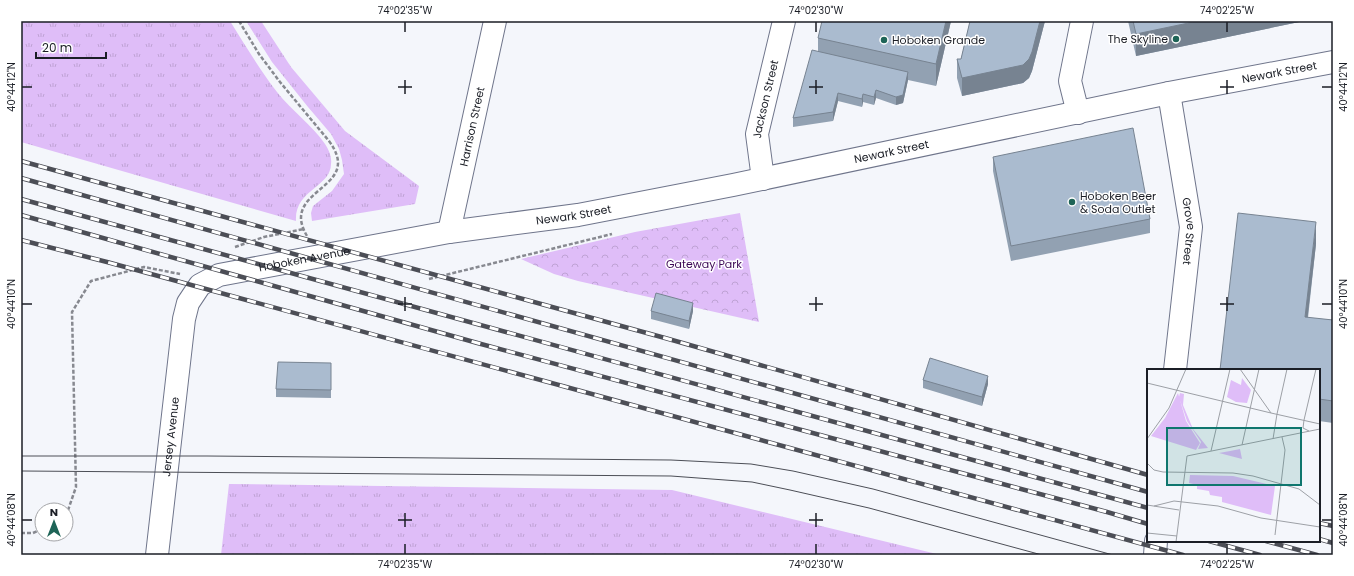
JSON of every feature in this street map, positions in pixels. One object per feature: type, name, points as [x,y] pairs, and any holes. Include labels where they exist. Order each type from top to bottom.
[{"type":"main road","name":"Harrison Street","points":[[449,232],[495,21]]},
{"type":"main road","name":"Jackson Street","points":[[763,179],[757,134],[784,21]]},
{"type":"main road","points":[[1078,112],[1070,81],[1082,21]]},
{"type":"main road","name":"Newark Street","points":[[449,232],[578,215],[763,179],[1169,93],[1333,62]]},
{"type":"main road","name":"Grove Street","points":[[1169,93],[1191,227],[1175,369]]},
{"type":"main road","name":"Hoboken Avenue","points":[[184,319],[188,303],[200,285],[219,275],[449,232]]},
{"type":"main road","name":"Jersey Avenue","points":[[157,555],[184,319]]},
{"type":"main road","points":[[1155,555],[1156,542]]},
{"type":"path","points":[[239,21],[259,54],[280,82],[329,140],[336,153],[337,165],[334,176],[307,202],[304,208],[301,219],[304,229]]},
{"type":"path","points":[[429,279],[612,234]]},
{"type":"path","points":[[71,502],[76,487],[72,312],[91,281],[144,267],[210,280]]},
{"type":"path","points":[[21,533],[34,533]]},
{"type":"green space","points":[[21,21],[230,21],[277,92],[325,144],[331,159],[329,172],[301,202],[297,211],[296,221],[21,142]]},
{"type":"green space","points":[[246,21],[261,21],[291,67],[345,131],[419,186],[415,204],[312,221],[311,213],[313,206],[332,191],[344,174],[339,149],[331,134],[272,62]]},
{"type":"green space","name":"Gateway Park","points":[[740,213],[759,322],[578,281],[554,274],[521,259],[635,232]]},
{"type":"green space","points":[[229,484],[672,490],[941,555],[221,555]]},
{"type":"building","points":[[822,21],[946,21],[936,64],[818,38]]},
{"type":"building","points":[[970,21],[1040,21],[1029,59],[1023,65],[962,78],[957,59],[961,59]]},
{"type":"building","points":[[1133,21],[1198,21],[1136,34]]},
{"type":"building","points":[[812,50],[908,72],[903,95],[896,97],[876,90],[874,97],[863,94],[862,99],[838,93],[833,112],[793,118]]},
{"type":"building","name":"Hoboken Beer & Soda Outlet","points":[[1133,128],[1150,219],[1011,246],[993,157]]},
{"type":"building","points":[[1238,213],[1316,222],[1305,317],[1333,320],[1333,401],[1320,399],[1320,369],[1220,369]]},
{"type":"building","points":[[656,293],[693,303],[689,321],[651,311]]},
{"type":"building","points":[[930,358],[988,376],[982,397],[923,380]]},
{"type":"building","points":[[278,362],[331,363],[331,390],[276,389]]},
{"type":"tram line","points":[[21,456],[671,460],[751,464],[793,471],[873,489],[1113,555]]},
{"type":"tram line","points":[[21,471],[671,476],[752,482],[869,508],[1042,555]]},
{"type":"railway","points":[[21,161],[665,338],[1147,475]]},
{"type":"railway","points":[[21,178],[1147,492]]},
{"type":"railway","points":[[21,199],[1147,508]]},
{"type":"railway","points":[[21,215],[481,344],[1147,524]]},
{"type":"railway","points":[[21,240],[107,262],[1183,555]]},
{"type":"railway","points":[[1320,523],[1333,526]]},
{"type":"railway","points":[[1320,539],[1333,543]]},
{"type":"railway","points":[[1213,542],[1260,555]]},
{"type":"railway","points":[[1270,542],[1317,555]]},
{"type":"place","name":"The Skyline","points":[[1176,39]]},
{"type":"place","name":"Hoboken Grande","points":[[884,40]]},
{"type":"place","name":"Hoboken Beer & Soda Outlet","points":[[1072,202]]}]
